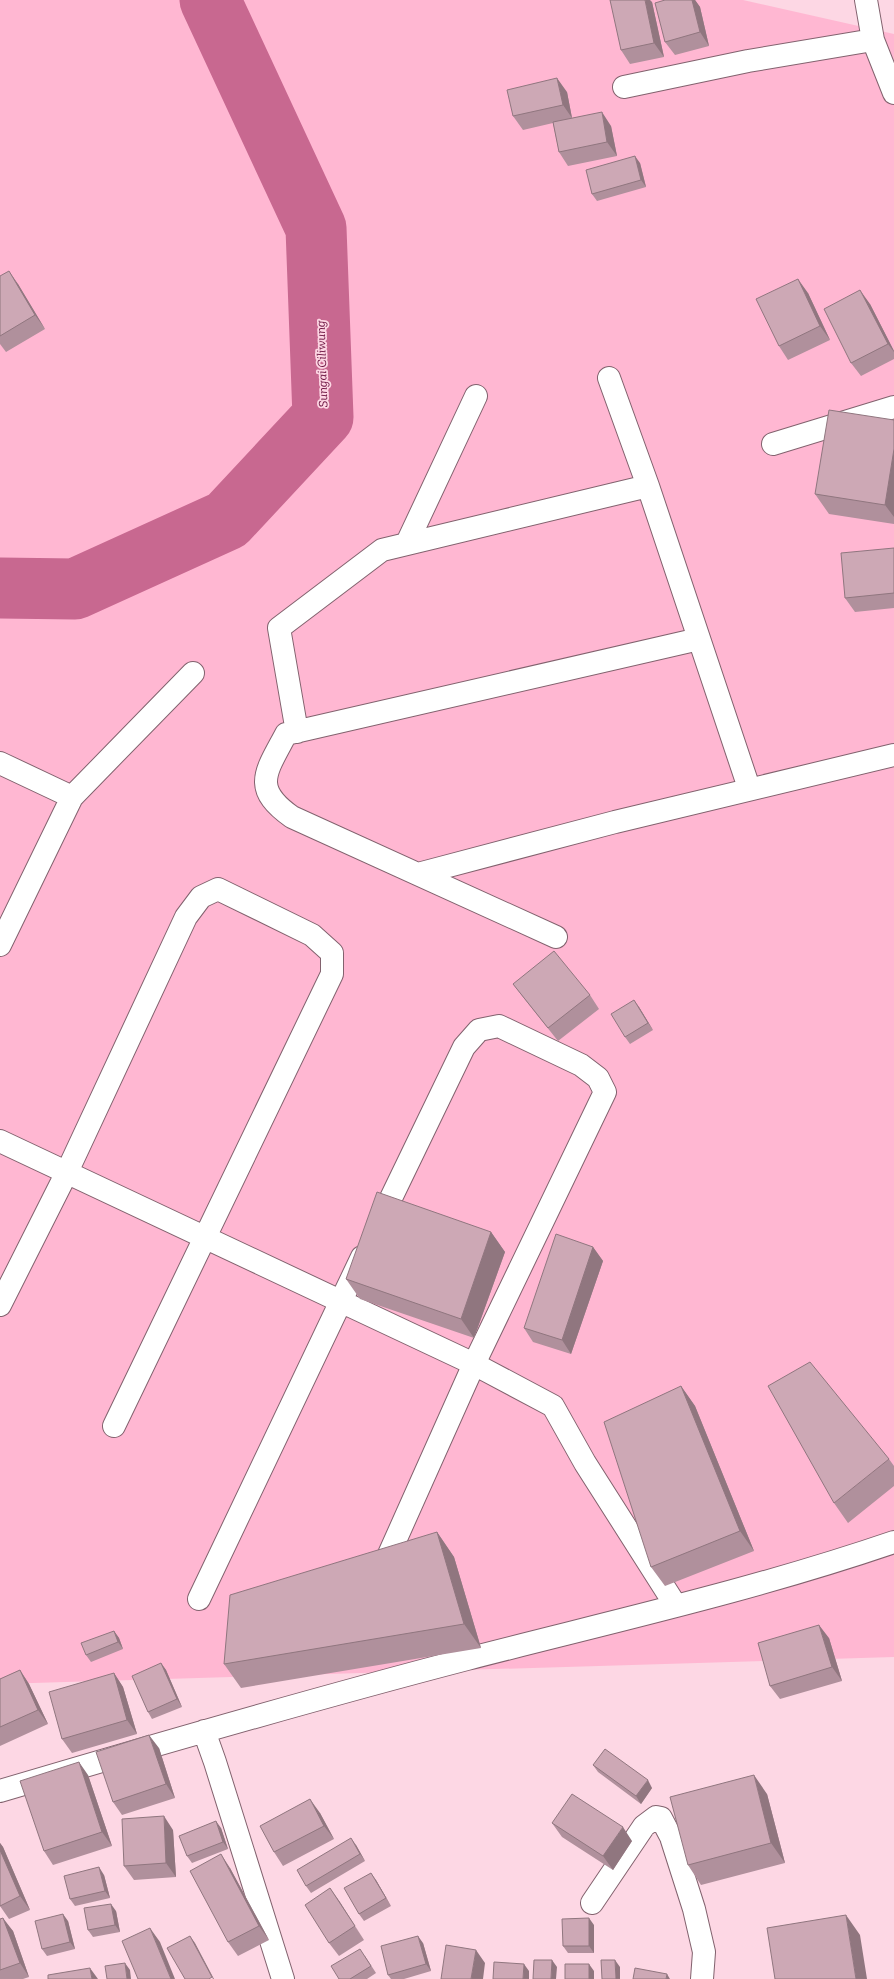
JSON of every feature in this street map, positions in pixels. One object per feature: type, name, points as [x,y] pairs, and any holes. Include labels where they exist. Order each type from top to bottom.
[{"type":"street","points":[[866,0],[873,40],[894,93]]},
{"type":"street","points":[[624,88],[748,61],[873,40]]},
{"type":"street","points":[[609,378],[648,486],[749,788]]},
{"type":"street","points":[[407,543],[476,396]]},
{"type":"street","points":[[773,444],[894,407]]},
{"type":"street","points":[[296,732],[280,628],[382,550],[648,486]]},
{"type":"street","points":[[556,937],[292,817],[271,800],[267,792],[266,785],[273,760],[286,734],[699,639]]},
{"type":"street","points":[[2,935],[72,797],[193,673]]},
{"type":"street","points":[[418,874],[749,788],[894,755]]},
{"type":"street","points":[[0,764],[72,797]]},
{"type":"street","points":[[0,1305],[67,1172],[186,917],[201,897],[218,889],[312,935],[332,953],[332,974],[114,1426]]},
{"type":"street","points":[[199,1599],[464,1047],[479,1030],[499,1026],[581,1065],[598,1078],[605,1092],[474,1364],[386,1561]]},
{"type":"street","points":[[0,1141],[474,1364],[553,1406],[585,1463],[676,1606]]},
{"type":"street","points":[[0,1791],[204,1730],[466,1659],[676,1606],[830,1564],[894,1542]]},
{"type":"street","points":[[204,1730],[216,1762],[283,1979]]},
{"type":"street","points":[[592,1903],[644,1826],[656,1817],[661,1818],[671,1837],[694,1909],[704,1952],[702,1979]]},
{"type":"shaded area","points":[[0,0],[743,0],[894,34],[894,1657],[0,1684]]},
{"type":"building","points":[[610,0],[645,0],[654,43],[621,50]]},
{"type":"building","points":[[665,0],[692,0],[700,32],[665,42],[655,3]]},
{"type":"building","points":[[557,78],[563,105],[513,116],[507,90]]},
{"type":"building","points":[[602,112],[607,142],[559,152],[553,122]]},
{"type":"building","points":[[635,156],[641,180],[592,194],[586,170]]},
{"type":"building","points":[[9,271],[35,315],[0,336],[0,276]]},
{"type":"building","points":[[798,279],[820,326],[779,346],[756,299]]},
{"type":"building","points":[[860,290],[888,344],[851,363],[824,309]]},
{"type":"building","points":[[829,410],[894,420],[894,449],[885,505],[815,494]]},
{"type":"building","points":[[894,548],[894,593],[845,598],[841,553]]},
{"type":"building","points":[[554,951],[590,995],[548,1028],[513,984]]},
{"type":"building","points":[[634,1000],[648,1023],[625,1037],[611,1014]]},
{"type":"building","points":[[377,1192],[491,1232],[461,1319],[346,1279]]},
{"type":"building","points":[[556,1234],[593,1247],[562,1340],[524,1328]]},
{"type":"building","points":[[810,1362],[889,1459],[834,1503],[768,1386]]},
{"type":"building","points":[[681,1386],[740,1531],[651,1567],[604,1422]]},
{"type":"building","points":[[437,1532],[464,1624],[224,1664],[230,1595]]},
{"type":"building","points":[[819,1625],[832,1667],[770,1686],[758,1643]]},
{"type":"building","points":[[114,1631],[118,1642],[86,1655],[81,1643]]},
{"type":"building","points":[[161,1663],[177,1699],[148,1712],[132,1676]]},
{"type":"building","points":[[20,1670],[38,1710],[0,1727],[0,1679]]},
{"type":"building","points":[[114,1673],[127,1720],[62,1739],[49,1692]]},
{"type":"building","points":[[149,1735],[166,1784],[113,1802],[96,1752]]},
{"type":"building","points":[[605,1749],[648,1780],[636,1796],[593,1765]]},
{"type":"building","points":[[79,1762],[102,1832],[44,1851],[20,1781]]},
{"type":"building","points":[[754,1775],[771,1843],[688,1865],[670,1797]]},
{"type":"building","points":[[572,1794],[623,1827],[603,1856],[552,1823]]},
{"type":"building","points":[[310,1799],[324,1826],[274,1852],[260,1826]]},
{"type":"building","points":[[164,1816],[166,1863],[124,1866],[122,1819]]},
{"type":"building","points":[[216,1821],[223,1842],[187,1856],[179,1836]]},
{"type":"building","points":[[351,1838],[360,1854],[306,1886],[297,1870]]},
{"type":"building","points":[[0,1850],[20,1896],[0,1906]]},
{"type":"building","points":[[221,1854],[259,1926],[228,1942],[190,1871]]},
{"type":"building","points":[[99,1867],[105,1891],[70,1899],[64,1876]]},
{"type":"building","points":[[371,1873],[386,1898],[359,1914],[344,1888]]},
{"type":"building","points":[[330,1888],[355,1926],[329,1943],[305,1905]]},
{"type":"building","points":[[111,1904],[115,1925],[88,1930],[84,1908]]},
{"type":"building","points":[[63,1914],[70,1942],[42,1949],[35,1921]]},
{"type":"building","points":[[846,1915],[856,1979],[775,1979],[767,1928]]},
{"type":"building","points":[[3,1918],[20,1963],[0,1970],[0,1919]]},
{"type":"building","points":[[589,1918],[589,1946],[563,1946],[562,1919]]},
{"type":"building","points":[[150,1928],[171,1979],[138,1979],[122,1941]]},
{"type":"building","points":[[190,1936],[212,1977],[209,1979],[185,1979],[167,1948]]},
{"type":"building","points":[[418,1936],[426,1964],[388,1975],[381,1946]]},
{"type":"building","points":[[446,1945],[476,1950],[471,1979],[441,1979]]},
{"type":"building","points":[[360,1949],[371,1966],[350,1979],[339,1979],[331,1966]]},
{"type":"building","points":[[534,1960],[552,1960],[551,1979],[533,1979]]},
{"type":"building","points":[[601,1960],[615,1960],[616,1979],[602,1979]]},
{"type":"building","points":[[494,1962],[524,1964],[523,1979],[493,1979]]},
{"type":"building","points":[[125,1963],[127,1979],[107,1979],[105,1966]]},
{"type":"building","points":[[565,1964],[589,1964],[589,1979],[565,1979]]},
{"type":"building","points":[[90,1968],[92,1979],[48,1979],[48,1975]]},
{"type":"building","points":[[635,1968],[667,1974],[666,1979],[633,1979]]},
{"type":"waterway","name":"Sungai Ciliwung","points":[[0,588],[75,589],[227,520],[323,417],[316,228],[210,0]]}]
